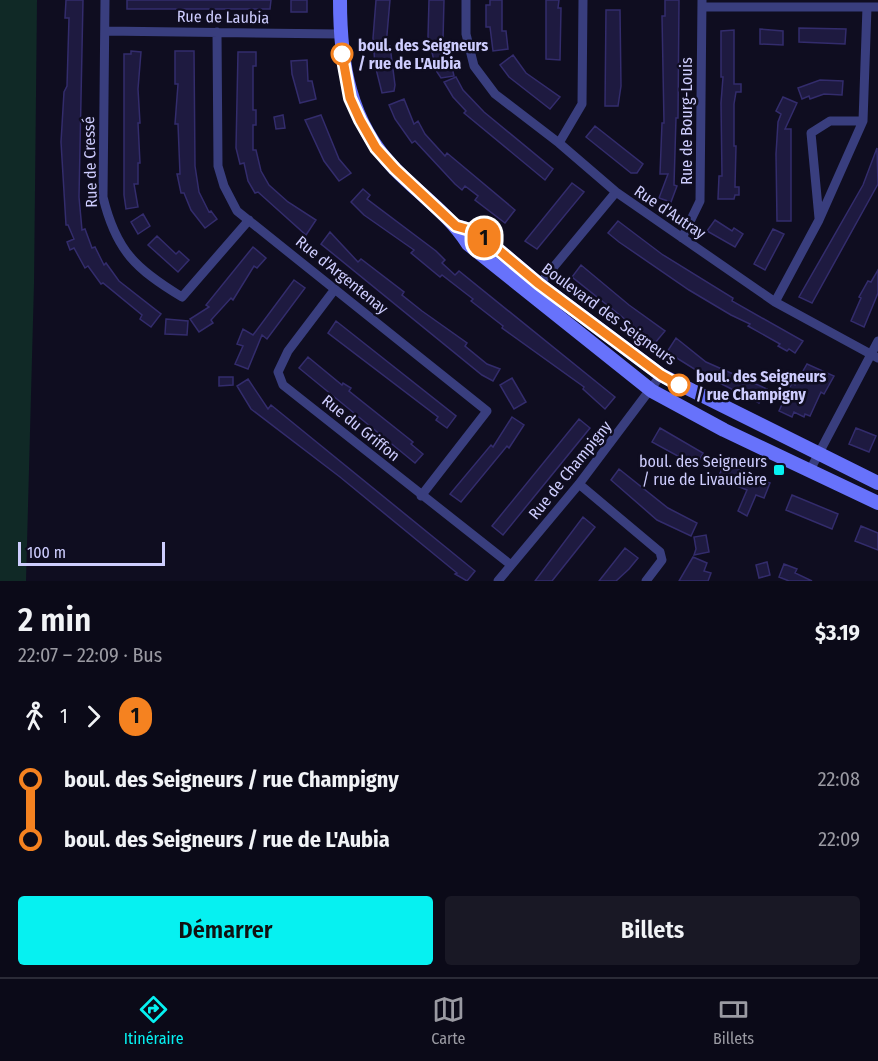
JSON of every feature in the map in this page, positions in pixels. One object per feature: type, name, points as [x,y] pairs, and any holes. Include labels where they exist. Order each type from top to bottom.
[{"type":"street","name":"Rue de Cressé","points":[[105,0],[103,197],[111,228],[126,253],[151,277],[183,297],[249,220]]},
{"type":"street","name":"Boulevard des Seigneurs","points":[[340,0],[340,34],[350,98],[376,148],[456,226],[468,244],[530,296],[652,391],[809,472],[878,503]]},
{"type":"street","name":"Rue d'Autray","points":[[466,0],[466,34],[474,66],[495,94],[559,143],[616,192],[682,238],[775,302],[874,356]]},
{"type":"street","points":[[559,143],[582,104],[583,0]]},
{"type":"street","points":[[702,4],[878,8]]},
{"type":"street","name":"Rue de Bourg-Louis","points":[[682,238],[700,201],[702,4]]},
{"type":"street","points":[[775,302],[819,220],[863,121],[867,7]]},
{"type":"street","name":"Rue de Laubia","points":[[105,31],[340,34]]},
{"type":"street","name":"Rue d'Argentenay","points":[[217,32],[218,166],[237,211],[487,411],[422,496]]},
{"type":"street","points":[[819,220],[811,133],[830,121],[863,121]]},
{"type":"street","points":[[530,296],[616,192]]},
{"type":"street","name":"Boulevard des Seigneurs","points":[[456,226],[477,232],[539,284],[661,375],[818,456],[878,483]]},
{"type":"street","name":"Rue du Griffon","points":[[335,289],[288,351],[278,372],[283,385],[511,565]]},
{"type":"street","points":[[809,472],[874,356],[878,341]]},
{"type":"street","name":"Rue de Champigny","points":[[498,581],[579,484],[652,391],[661,375]]},
{"type":"street","points":[[579,484],[660,552],[662,560],[646,581]]},
{"type":"green space","points":[[0,0],[37,0],[34,283],[26,581],[0,581]]},
{"type":"building","points":[[66,0],[83,0],[79,197],[82,230],[85,229],[92,248],[95,247],[104,265],[106,263],[119,281],[161,314],[151,327],[140,319],[142,315],[103,283],[101,284],[88,266],[85,268],[74,248],[70,250],[67,242],[74,239],[66,225],[61,142],[64,92],[67,86],[69,18],[65,18]]},
{"type":"building","points":[[127,0],[271,0],[270,9],[127,9]]},
{"type":"building","points":[[291,0],[307,0],[307,12],[291,12]]},
{"type":"building","points":[[376,0],[390,0],[386,46],[390,46],[395,85],[394,91],[382,93],[375,65],[373,38]]},
{"type":"building","points":[[429,0],[444,0],[443,40],[445,51],[448,50],[454,76],[441,78],[437,72],[428,37]]},
{"type":"building","points":[[490,0],[502,0],[502,31],[506,31],[508,49],[493,51],[490,27],[486,27],[486,5],[490,5]]},
{"type":"building","points":[[546,0],[559,0],[558,8],[561,8],[560,60],[546,59]]},
{"type":"building","points":[[665,0],[679,0],[678,118],[676,118],[674,185],[677,186],[671,202],[659,198],[668,174],[660,174],[662,123],[664,123],[662,16],[665,16]]},
{"type":"building","points":[[606,10],[620,10],[621,86],[618,106],[605,106]]},
{"type":"building","points":[[799,28],[846,29],[845,44],[799,42]]},
{"type":"building","points":[[760,29],[783,31],[783,45],[760,44]]},
{"type":"building","points":[[734,30],[734,84],[741,84],[741,92],[736,92],[734,104],[735,187],[739,187],[739,195],[735,195],[734,199],[718,199],[719,176],[722,176],[721,31]]},
{"type":"building","points":[[131,51],[141,52],[138,89],[140,163],[138,163],[138,184],[134,184],[138,207],[126,209],[124,195],[124,54],[131,54]]},
{"type":"building","points":[[175,51],[194,51],[195,166],[199,192],[209,212],[211,211],[217,219],[205,228],[191,210],[184,193],[181,193],[177,174],[180,174],[178,124],[175,124],[178,84],[175,84]]},
{"type":"building","points":[[238,52],[256,52],[256,66],[253,66],[253,110],[256,110],[256,125],[253,125],[253,150],[256,150],[261,171],[269,185],[288,202],[316,220],[306,235],[258,192],[255,193],[248,181],[244,163],[240,164],[236,148]]},
{"type":"building","points":[[513,55],[526,73],[560,97],[550,109],[509,77],[500,65]]},
{"type":"building","points":[[307,60],[308,81],[312,81],[316,99],[300,103],[291,61]]},
{"type":"building","points":[[456,77],[463,90],[484,112],[553,169],[545,180],[464,113],[466,111],[453,97],[444,82]]},
{"type":"building","points":[[820,80],[843,81],[842,95],[824,94],[802,99],[798,88]]},
{"type":"building","points":[[783,97],[797,103],[785,129],[791,129],[791,221],[777,221],[776,154],[778,122],[781,114],[776,111]]},
{"type":"building","points":[[404,99],[414,124],[418,121],[425,134],[445,156],[447,153],[515,210],[505,223],[475,200],[478,196],[465,186],[462,190],[455,184],[415,141],[412,143],[395,119],[389,105]]},
{"type":"building","points":[[283,115],[285,128],[276,129],[274,117]]},
{"type":"building","points":[[321,115],[339,159],[351,173],[339,181],[324,161],[305,120]]},
{"type":"building","points":[[595,126],[643,164],[637,173],[631,173],[586,137]]},
{"type":"building","points":[[877,148],[878,184],[812,303],[799,297],[863,185]]},
{"type":"building","points":[[572,183],[584,192],[537,249],[525,241]]},
{"type":"building","points":[[363,189],[370,195],[367,199],[436,251],[445,260],[442,263],[455,275],[459,271],[615,397],[605,409],[583,389],[584,387],[502,328],[503,326],[471,301],[473,299],[442,275],[440,277],[411,253],[414,250],[364,215],[351,202]]},
{"type":"building","points":[[143,214],[150,226],[138,234],[131,222]]},
{"type":"building","points":[[715,220],[732,231],[734,228],[743,234],[735,247],[707,231]]},
{"type":"building","points":[[618,221],[663,255],[733,298],[732,301],[803,341],[795,353],[778,346],[780,344],[748,326],[750,324],[689,290],[619,242],[608,233]]},
{"type":"building","points":[[773,229],[784,234],[765,270],[754,264]]},
{"type":"building","points":[[330,232],[358,262],[361,259],[404,292],[402,295],[422,311],[467,343],[465,346],[487,364],[500,369],[493,381],[482,375],[321,244]]},
{"type":"building","points":[[157,236],[176,254],[179,251],[189,260],[178,272],[148,245]]},
{"type":"building","points":[[253,247],[266,258],[257,268],[254,266],[233,300],[231,298],[211,320],[213,323],[199,332],[190,319],[209,307],[206,305]]},
{"type":"building","points":[[581,265],[665,331],[655,343],[572,277]]},
{"type":"building","points":[[878,270],[878,293],[864,327],[851,321],[861,298],[859,297],[868,281],[871,282]]},
{"type":"building","points":[[294,280],[305,288],[267,339],[262,335],[248,369],[235,364],[243,346],[237,344],[243,329],[253,335]]},
{"type":"building","points":[[166,319],[188,321],[187,335],[165,334]]},
{"type":"building","points":[[336,321],[456,416],[447,428],[436,420],[438,417],[328,333]]},
{"type":"building","points":[[676,338],[706,362],[767,389],[759,403],[704,375],[667,352]]},
{"type":"building","points":[[308,357],[342,385],[343,383],[351,388],[349,391],[413,442],[411,444],[423,454],[415,463],[299,368]]},
{"type":"building","points":[[807,364],[834,376],[824,394],[821,392],[810,416],[805,414],[804,417],[794,412],[792,417],[779,411],[792,383],[795,385]]},
{"type":"building","points":[[219,377],[233,377],[233,385],[219,386]]},
{"type":"building","points":[[512,378],[526,402],[514,409],[500,385]]},
{"type":"building","points":[[248,379],[268,409],[271,405],[475,571],[467,581],[455,574],[457,573],[340,477],[251,409],[237,386]]},
{"type":"building","points":[[512,417],[524,425],[509,448],[507,446],[461,502],[450,494],[491,445],[493,447]]},
{"type":"building","points":[[579,419],[590,428],[503,535],[492,526]]},
{"type":"building","points":[[660,428],[703,453],[696,466],[652,442]]},
{"type":"building","points":[[856,428],[876,436],[869,452],[849,444]]},
{"type":"building","points":[[724,464],[770,483],[764,498],[756,495],[747,516],[738,511],[747,490],[718,478]]},
{"type":"building","points":[[619,469],[668,508],[697,523],[691,536],[657,520],[611,480]]},
{"type":"building","points":[[792,495],[838,514],[832,529],[786,510]]},
{"type":"building","points":[[583,517],[595,527],[552,581],[535,581]]},
{"type":"building","points":[[861,526],[878,533],[878,550],[855,541]]},
{"type":"building","points":[[706,535],[709,552],[694,555],[696,549],[694,537]]},
{"type":"building","points":[[625,548],[638,558],[616,581],[599,581]]},
{"type":"building","points":[[693,557],[707,563],[704,571],[711,573],[708,581],[679,581]]},
{"type":"building","points":[[767,562],[770,575],[759,578],[756,565]]},
{"type":"building","points":[[784,564],[797,569],[795,573],[812,581],[789,581],[779,577]]},
{"type":"bus line","name":"1","points":[[342,54],[350,98],[360,120],[376,148],[395,169],[456,226],[477,232],[539,284],[661,375],[679,385]]},
{"type":"place","name":"boul. des Seigneurs / rue de L'Aubia","points":[[342,54]]},
{"type":"place","name":"boul. des Seigneurs / rue Champigny","points":[[679,385]]},
{"type":"place","name":"boul. des Seigneurs / rue de Livaudière","points":[[779,470]]}]
